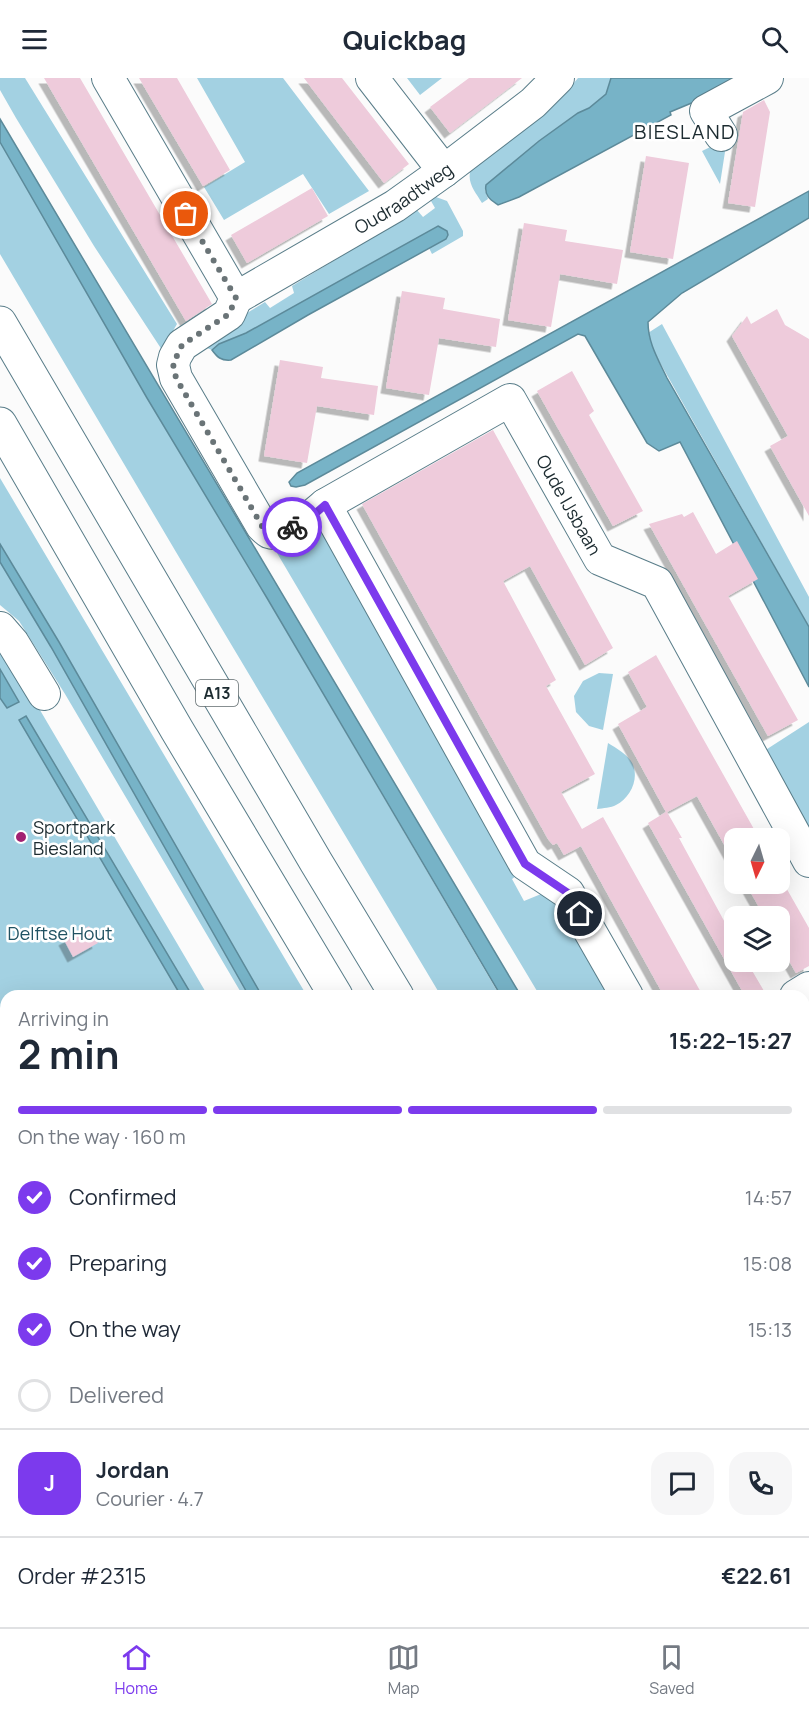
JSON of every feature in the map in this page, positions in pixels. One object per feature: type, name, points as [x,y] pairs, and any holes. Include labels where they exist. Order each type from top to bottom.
[{"type":"highway","name":"A13","points":[[0,323],[393,990]]},
{"type":"highway","points":[[0,424],[177,730],[332,990]]},
{"type":"street","points":[[108,78],[236,298]]},
{"type":"street","points":[[372,78],[444,171]]},
{"type":"street","name":"Oudraadtweg","points":[[236,298],[395,206],[532,103],[558,78]]},
{"type":"street","points":[[721,135],[706,111],[767,78]]},
{"type":"street","name":"Oude IJsbaan","points":[[236,298],[229,314],[182,345],[173,364],[176,378],[262,526],[276,533],[309,519],[325,505],[510,400],[600,559],[657,583],[809,861]]},
{"type":"street","points":[[325,505],[525,864],[568,893],[624,990]]},
{"type":"street","points":[[0,628],[13,643],[44,694]]},
{"type":"green space","points":[[0,78],[25,78],[177,324],[162,350],[94,246],[16,118],[0,90]]},
{"type":"green space","points":[[197,78],[283,78],[369,191],[329,214],[303,174],[224,220],[204,187],[245,162]]},
{"type":"green space","points":[[407,78],[442,78],[420,95]]},
{"type":"green space","points":[[578,78],[611,78],[606,94],[539,141],[486,185],[488,199],[482,203],[470,181],[472,167],[568,90]]},
{"type":"green space","points":[[727,139],[720,184],[702,151]]},
{"type":"green space","points":[[0,142],[147,398],[496,990],[437,990],[0,254]]},
{"type":"green space","points":[[436,197],[447,201],[463,231],[463,236],[432,254],[429,248],[446,239],[447,231],[438,226],[246,333],[219,344],[212,350],[197,344],[265,302],[270,308],[294,293],[292,286],[417,210],[423,217],[435,208],[431,201]]},
{"type":"green space","points":[[662,324],[809,597],[809,627],[654,352],[648,333]]},
{"type":"green space","points":[[0,478],[303,990],[239,990],[65,694],[19,621],[0,605]]},
{"type":"green space","points":[[321,530],[520,873],[512,879],[524,901],[546,892],[563,899],[612,990],[536,990],[277,553],[283,552]]},
{"type":"green space","name":"Delftse Hout","points":[[0,642],[204,990],[0,990]]},
{"type":"green space","points":[[599,673],[613,674],[603,730],[589,726],[576,712],[574,696],[583,681]]},
{"type":"green space","points":[[809,722],[809,831],[764,751]]},
{"type":"green space","points":[[608,743],[629,758],[635,771],[635,777],[632,788],[621,802],[612,807],[597,809]]},
{"type":"shaded area","points":[[611,78],[738,78],[670,112],[671,115],[519,197],[498,205],[487,195],[486,185],[539,141],[606,94]]},
{"type":"shaded area","points":[[0,119],[517,990],[497,990],[147,398],[0,142]]},
{"type":"shaded area","points":[[809,191],[809,218],[682,293],[648,322],[648,330],[667,378],[809,627],[809,687],[680,442],[659,451],[647,443],[585,336],[578,334],[305,485],[291,486],[289,482],[297,473]]},
{"type":"shaded area","points":[[438,226],[447,231],[446,239],[231,360],[220,358],[212,350],[219,344],[246,333]]},
{"type":"shaded area","points":[[0,544],[59,642],[259,990],[246,990],[51,647],[0,562]]},
{"type":"shaded area","points":[[0,669],[19,702],[7,708],[0,698]]},
{"type":"shaded area","points":[[26,716],[189,990],[177,990],[19,720]]},
{"type":"building","points":[[44,78],[80,78],[212,304],[186,321]]},
{"type":"building","points":[[139,78],[177,78],[230,170],[203,186]]},
{"type":"building","points":[[304,78],[342,78],[409,164],[384,183]]},
{"type":"building","points":[[469,78],[522,78],[450,133],[430,107]]},
{"type":"building","points":[[764,100],[770,112],[755,207],[728,203],[743,112]]},
{"type":"building","points":[[646,156],[689,163],[673,259],[630,252]]},
{"type":"building","points":[[312,188],[328,216],[247,263],[231,235]]},
{"type":"building","points":[[524,223],[567,230],[565,241],[623,250],[617,284],[560,274],[551,327],[508,320]]},
{"type":"building","points":[[402,291],[445,298],[443,309],[500,319],[496,347],[439,338],[429,395],[386,388]]},
{"type":"building","points":[[777,309],[785,325],[809,339],[809,516],[770,446],[788,436],[732,336],[747,316],[751,324]]},
{"type":"building","points":[[280,360],[323,367],[321,378],[378,386],[374,415],[317,406],[307,463],[264,456]]},
{"type":"building","points":[[572,371],[594,411],[589,415],[643,511],[613,526],[537,391]]},
{"type":"building","points":[[493,430],[613,648],[585,665],[530,566],[503,581],[556,680],[546,686],[595,774],[561,792],[582,829],[603,817],[700,990],[661,990],[581,846],[564,855],[557,843],[553,845],[548,839],[362,504]]},
{"type":"building","points":[[693,512],[716,554],[737,541],[758,579],[728,596],[798,720],[768,736],[649,524],[682,514],[684,517]]},
{"type":"building","points":[[656,655],[753,828],[724,828],[724,844],[697,796],[667,812],[724,921],[724,959],[648,823],[666,812],[618,724],[647,707],[628,672]]},
{"type":"building","points":[[752,894],[790,894],[809,928],[809,966],[796,973],[790,962],[790,906],[758,906]]},
{"type":"building","points":[[89,926],[98,943],[73,957],[64,940]]},
{"type":"building","points":[[732,972],[753,972],[763,990],[742,990]]},
{"type":"way so far","points":[[186,214],[236,298],[229,314],[182,345],[173,364],[176,378],[262,526],[276,533],[292,527]]},
{"type":"place","name":"Sportpark Biesland","points":[[21,837]]},
{"type":"district","name":"BIESLAND","points":[[685,131]]},
{"type":"route","points":[[292,527],[309,519],[325,505],[525,864],[568,893],[580,914]]}]
